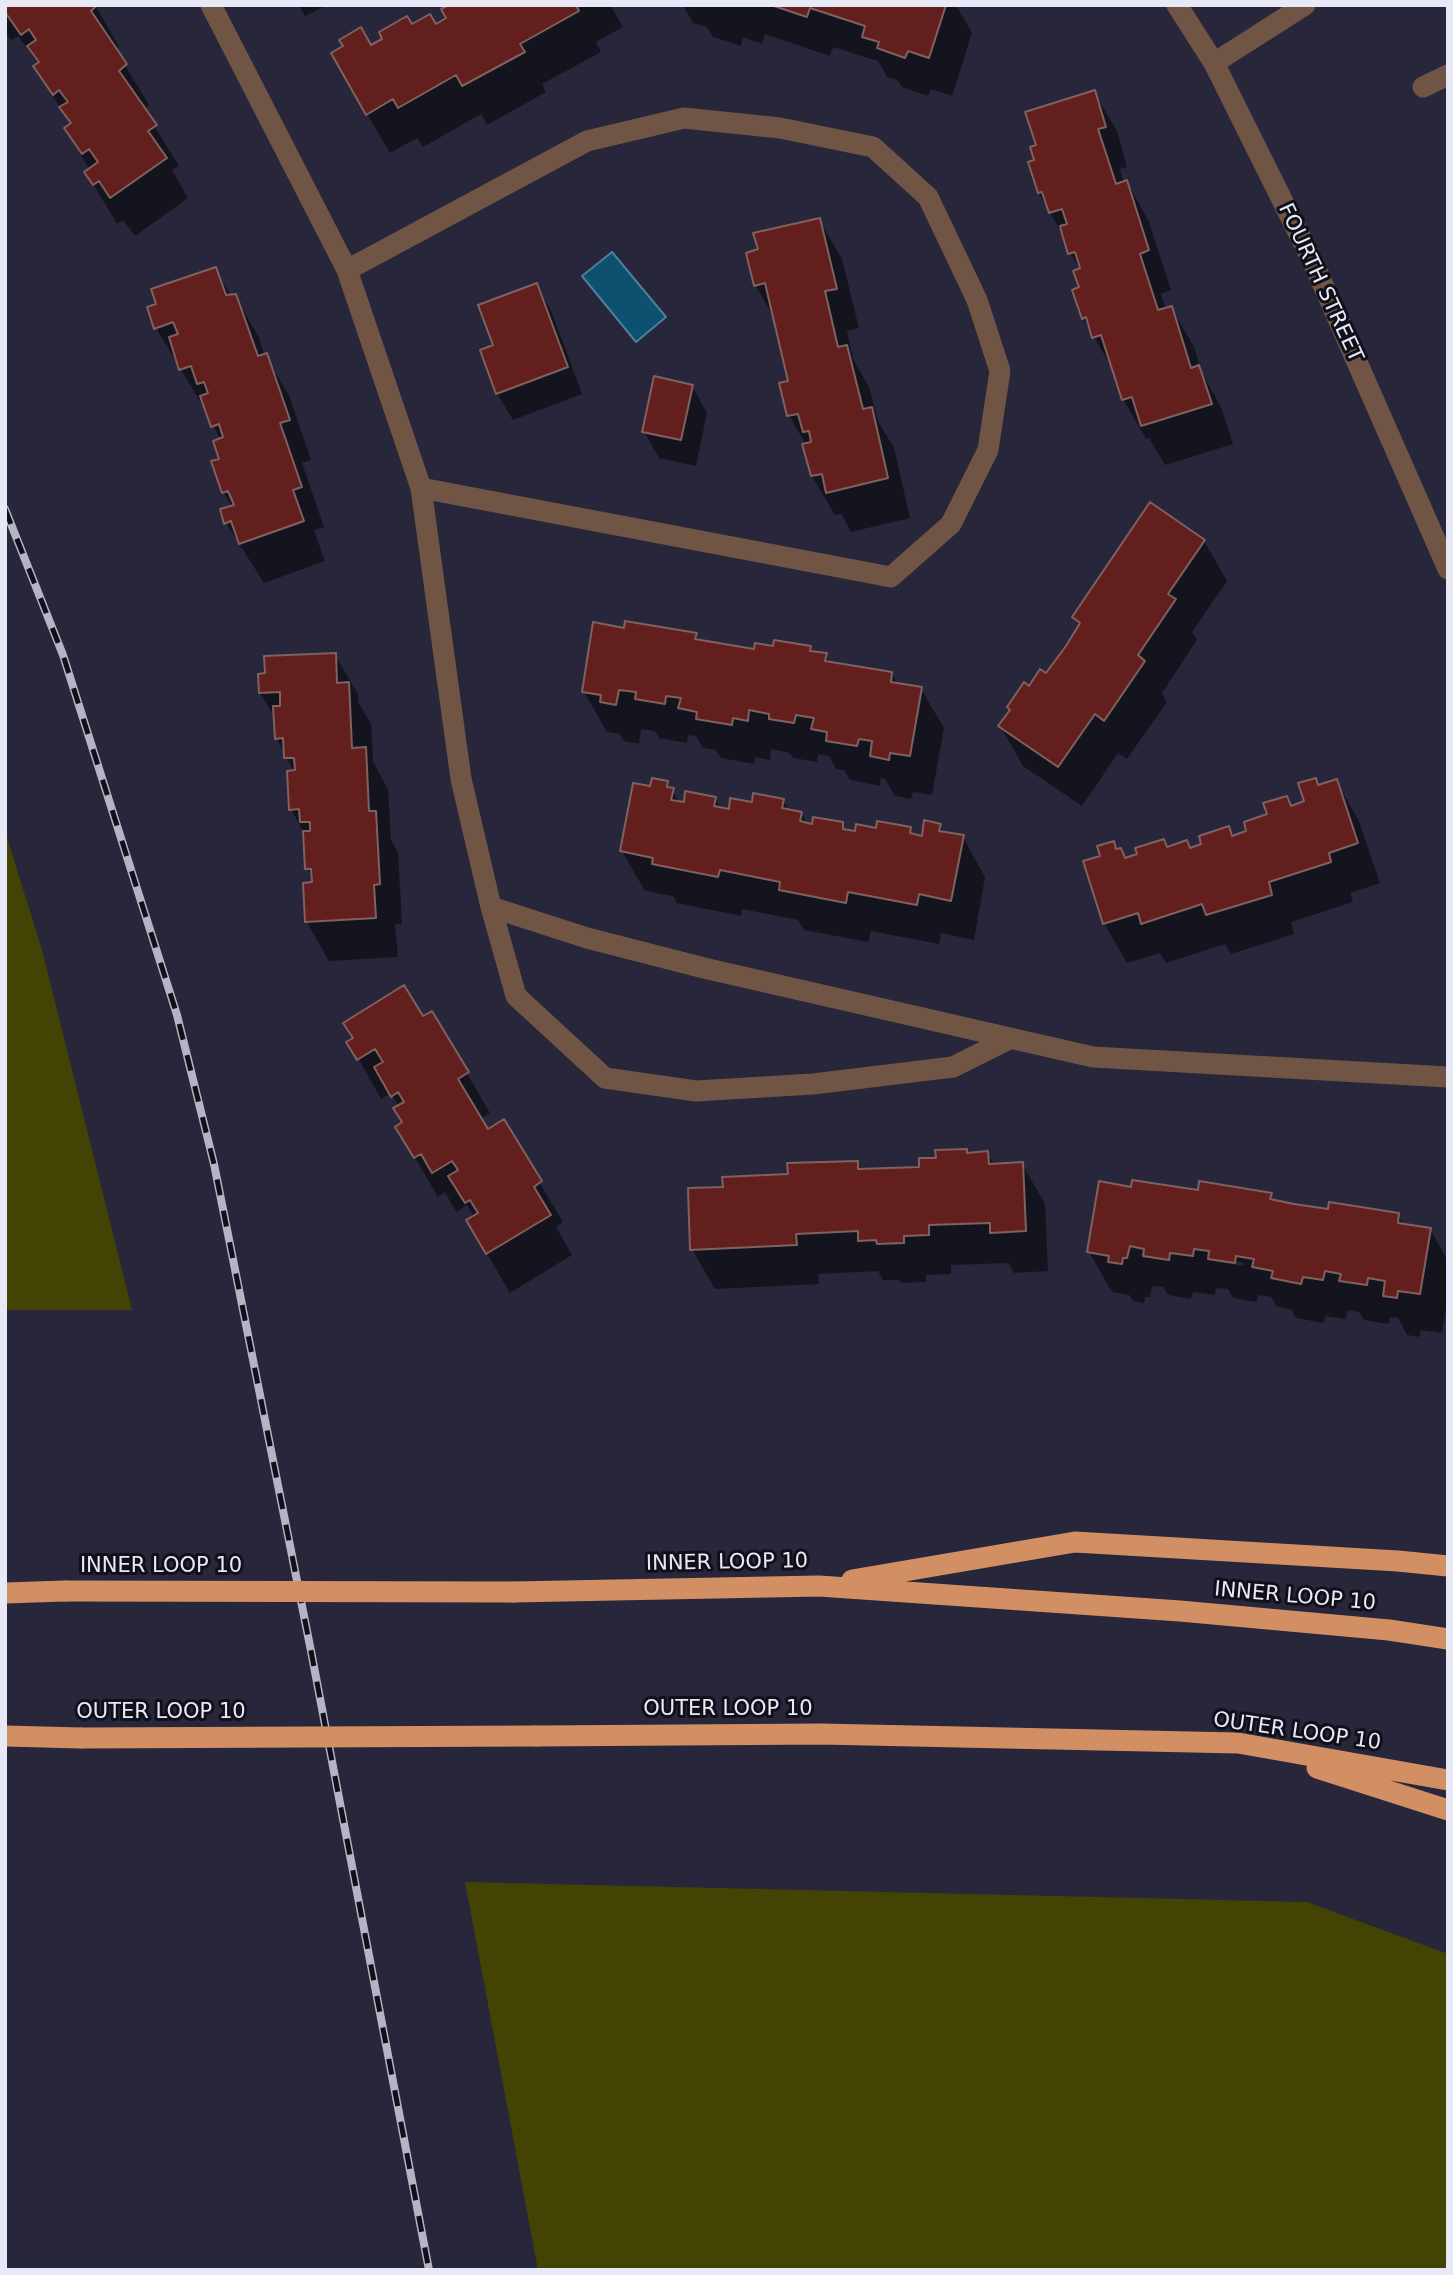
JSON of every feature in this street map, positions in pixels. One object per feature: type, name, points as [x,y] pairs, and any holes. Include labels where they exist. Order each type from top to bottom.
[{"type":"highway","points":[[819,1586],[1074,1542],[1448,1566]]},
{"type":"highway","name":"INNER LOOP 10","points":[[5,1593],[513,1592],[819,1586],[1180,1611],[1389,1630],[1448,1639]]},
{"type":"highway","name":"OUTER LOOP 10","points":[[5,1736],[81,1738],[821,1734],[1238,1743],[1448,1780]]},
{"type":"highway","points":[[1238,1743],[1448,1810]]},
{"type":"street","points":[[211,5],[347,270],[421,488],[461,779],[491,906],[516,996],[605,1078],[696,1091],[813,1084],[953,1067],[1011,1038]]},
{"type":"street","name":"FOURTH STREET","points":[[1177,5],[1214,64],[1313,262],[1448,569]]},
{"type":"street","points":[[1214,64],[1305,5]]},
{"type":"street","points":[[1423,87],[1448,75]]},
{"type":"street","points":[[347,270],[587,141],[684,118],[780,128],[873,148],[928,197],[976,300],[1000,371],[988,450],[951,524],[891,577],[421,488]]},
{"type":"street","points":[[491,906],[587,938],[704,968],[1093,1057],[1448,1077]]},
{"type":"shaded area","points":[[5,831],[42,950],[132,1310],[5,1310]]},
{"type":"shaded area","points":[[465,1882],[1307,1902],[1448,1954],[1448,2270],[538,2270]]},
{"type":"water","points":[[612,252],[666,317],[636,342],[582,276]]},
{"type":"building","points":[[5,5],[97,5],[91,11],[127,64],[119,71],[157,125],[148,131],[167,158],[110,198],[99,181],[93,185],[84,172],[98,162],[89,149],[82,154],[64,128],[71,123],[59,107],[68,102],[59,90],[53,95],[33,66],[39,62],[27,46],[36,40],[29,29],[21,35],[5,12]]},
{"type":"building","points":[[449,5],[576,5],[579,11],[520,44],[525,52],[462,86],[456,75],[398,108],[393,99],[366,115],[331,53],[343,46],[339,40],[361,27],[371,45],[382,39],[379,32],[407,16],[412,24],[430,14],[436,24],[446,18],[441,9]]},
{"type":"building","points":[[771,5],[946,5],[929,58],[908,51],[905,58],[877,48],[879,42],[862,37],[865,26],[810,8],[807,17]]},
{"type":"building","points":[[1095,90],[1106,127],[1098,129],[1116,184],[1127,180],[1149,250],[1140,254],[1158,310],[1172,306],[1191,368],[1199,365],[1212,404],[1141,426],[1132,397],[1122,400],[1101,335],[1092,338],[1086,317],[1082,319],[1072,290],[1079,287],[1073,271],[1080,268],[1075,252],[1068,254],[1060,226],[1067,224],[1062,209],[1049,213],[1042,192],[1038,193],[1028,162],[1034,160],[1030,147],[1036,145],[1025,112]]},
{"type":"building","points":[[820,218],[837,289],[825,291],[838,347],[847,345],[863,409],[872,407],[888,478],[826,493],[822,474],[811,476],[802,444],[811,442],[809,431],[803,432],[798,414],[787,416],[779,383],[788,381],[765,283],[754,286],[746,253],[758,249],[753,233]]},
{"type":"building","points":[[216,267],[226,295],[236,294],[258,356],[267,353],[290,420],[280,423],[302,487],[293,490],[304,521],[239,544],[231,521],[224,524],[220,509],[234,505],[228,491],[222,493],[211,461],[219,459],[213,441],[223,437],[219,424],[211,427],[200,396],[208,393],[204,382],[197,384],[191,366],[179,370],[169,337],[178,334],[173,322],[154,329],[147,307],[156,304],[151,289]]},
{"type":"building","points":[[537,283],[568,367],[496,394],[480,350],[493,345],[478,305]]},
{"type":"building","points":[[654,376],[693,385],[681,440],[642,432]]},
{"type":"building","points":[[1150,502],[1205,540],[1168,594],[1176,599],[1138,655],[1145,661],[1104,721],[1095,714],[1058,767],[998,726],[1010,710],[1007,707],[1024,682],[1029,686],[1040,669],[1046,673],[1066,646],[1080,623],[1072,617]]},
{"type":"building","points":[[625,621],[697,633],[695,639],[754,649],[755,643],[773,646],[774,640],[811,646],[810,651],[827,653],[825,661],[892,672],[891,682],[922,687],[910,756],[890,753],[889,760],[870,756],[872,741],[859,739],[857,746],[826,741],[827,732],[811,729],[814,718],[796,715],[794,723],[769,719],[769,714],[749,710],[748,721],[733,718],[732,725],[696,719],[697,712],[678,708],[681,698],[666,696],[665,704],[635,699],[636,692],[619,690],[616,705],[600,702],[601,695],[582,692],[593,622],[624,628]]},
{"type":"building","points":[[336,653],[337,683],[349,682],[352,748],[366,747],[369,811],[376,811],[380,884],[374,885],[376,918],[305,922],[303,883],[312,882],[311,869],[305,869],[303,831],[310,831],[310,822],[300,822],[299,809],[289,810],[287,771],[295,770],[294,758],[284,758],[283,738],[275,739],[273,706],[280,706],[280,692],[259,693],[258,674],[265,673],[264,656]]},
{"type":"building","points":[[652,778],[668,781],[667,787],[674,788],[671,800],[684,802],[685,791],[716,797],[714,806],[729,809],[730,798],[752,802],[753,793],[784,799],[782,808],[802,812],[800,821],[812,824],[813,817],[843,822],[843,829],[855,831],[856,824],[876,828],[877,821],[911,827],[910,833],[922,836],[924,820],[941,824],[939,831],[964,835],[951,901],[919,894],[917,905],[848,892],[846,903],[779,890],[780,882],[720,870],[718,877],[652,864],[653,858],[620,851],[633,783],[650,786]]},
{"type":"building","points":[[1316,778],[1318,785],[1337,779],[1358,843],[1329,853],[1331,862],[1269,882],[1272,895],[1206,915],[1202,904],[1141,924],[1138,913],[1103,924],[1083,861],[1100,856],[1097,846],[1114,841],[1116,849],[1121,848],[1125,858],[1137,854],[1135,848],[1164,839],[1167,847],[1187,840],[1190,848],[1201,844],[1199,836],[1229,826],[1232,836],[1246,831],[1244,822],[1267,814],[1263,803],[1287,796],[1291,806],[1304,801],[1298,783]]},
{"type":"building","points":[[404,985],[423,1016],[432,1011],[469,1072],[458,1079],[488,1129],[504,1119],[542,1181],[534,1187],[551,1215],[486,1254],[466,1220],[478,1213],[470,1200],[465,1203],[448,1176],[458,1170],[452,1161],[432,1173],[421,1154],[414,1158],[395,1127],[402,1122],[393,1108],[404,1102],[398,1092],[391,1097],[374,1067],[383,1062],[375,1049],[357,1060],[346,1042],[353,1038],[343,1023]]},
{"type":"building","points":[[967,1149],[967,1153],[988,1151],[989,1164],[1023,1162],[1026,1231],[990,1233],[990,1223],[929,1225],[929,1235],[904,1236],[904,1243],[877,1244],[876,1240],[858,1241],[858,1231],[796,1234],[797,1245],[690,1250],[688,1188],[723,1187],[722,1177],[788,1174],[787,1163],[858,1161],[858,1169],[919,1167],[919,1158],[936,1158],[935,1150]]},
{"type":"building","points":[[1132,1180],[1198,1190],[1199,1181],[1272,1193],[1270,1199],[1294,1204],[1328,1209],[1329,1202],[1399,1213],[1398,1223],[1431,1228],[1420,1294],[1398,1291],[1397,1298],[1383,1296],[1385,1281],[1368,1278],[1367,1285],[1339,1281],[1341,1274],[1325,1271],[1323,1280],[1303,1277],[1301,1284],[1271,1278],[1273,1271],[1252,1267],[1254,1259],[1236,1256],[1235,1263],[1208,1259],[1209,1251],[1194,1249],[1193,1256],[1170,1253],[1169,1260],[1143,1256],[1144,1249],[1130,1246],[1127,1258],[1123,1258],[1122,1264],[1108,1262],[1109,1256],[1087,1252],[1099,1181],[1131,1187]]},
{"type":"railway","points":[[5,509],[63,655],[177,1015],[214,1164],[311,1651],[429,2270]]}]
